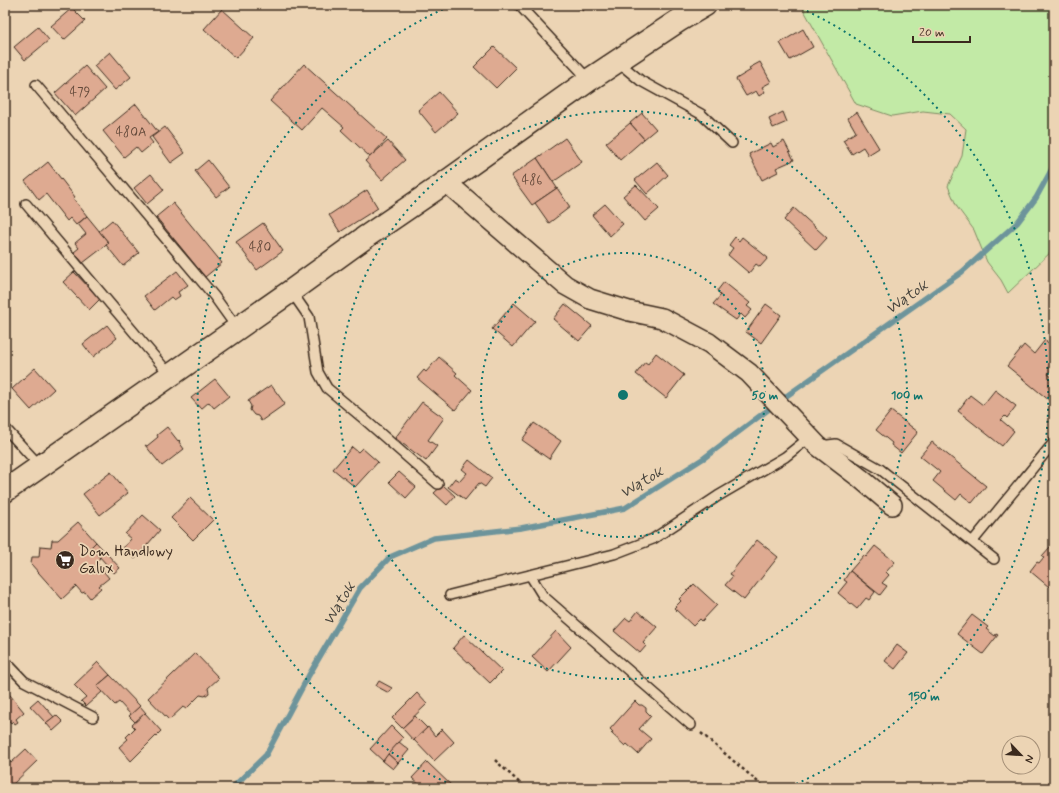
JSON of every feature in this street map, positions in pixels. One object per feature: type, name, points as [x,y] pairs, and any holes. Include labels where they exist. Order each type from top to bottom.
[{"type":"street","points":[[5,491],[589,80],[678,21],[706,5]]},
{"type":"street","points":[[446,182],[565,285],[590,299],[629,311],[662,318],[709,343],[754,377],[814,442],[892,505]]},
{"type":"lane","points":[[519,5],[589,80]]},
{"type":"lane","points":[[618,62],[641,81],[701,114],[732,143]]},
{"type":"lane","points":[[36,85],[214,296],[237,328]]},
{"type":"lane","points":[[26,204],[170,375]]},
{"type":"lane","points":[[291,291],[309,316],[318,372],[327,388],[438,484]]},
{"type":"lane","points":[[5,428],[40,466]]},
{"type":"lane","points":[[450,595],[614,554],[653,539],[718,496],[784,457],[814,442],[836,444],[880,469],[994,559]]},
{"type":"lane","points":[[973,541],[1054,442]]},
{"type":"lane","points":[[530,575],[543,596],[691,725]]},
{"type":"lane","points":[[5,661],[24,681],[93,717]]},
{"type":"path","points":[[691,725],[765,788]]},
{"type":"path","points":[[495,760],[525,788]]},
{"type":"green space","points":[[801,5],[1054,5],[1054,249],[1008,293],[1001,280],[987,262],[974,230],[957,207],[948,186],[962,156],[966,129],[950,114],[923,111],[892,116],[856,104]]},
{"type":"building","points":[[574,5],[588,5],[583,11]]},
{"type":"building","points":[[72,8],[85,21],[64,40],[51,26]]},
{"type":"building","points":[[222,9],[254,38],[236,58],[204,29]]},
{"type":"building","points":[[38,27],[49,40],[25,60],[14,47]]},
{"type":"building","points":[[803,29],[813,47],[790,60],[780,43]]},
{"type":"building","points":[[494,47],[516,68],[496,88],[474,67]]},
{"type":"building","points":[[110,52],[131,77],[115,90],[94,66]]},
{"type":"building","points":[[760,62],[771,82],[762,87],[765,92],[759,96],[756,91],[746,96],[736,79],[751,70],[749,68]]},
{"type":"building","points":[[304,64],[387,139],[370,157],[341,130],[344,127],[322,108],[302,130],[270,101]]},
{"type":"building","points":[[85,66],[105,89],[75,116],[55,93]]},
{"type":"building","points":[[439,92],[458,113],[436,132],[418,110]]},
{"type":"building","points":[[136,104],[158,132],[149,138],[153,143],[141,153],[136,147],[124,157],[103,131]]},
{"type":"building","points":[[783,112],[787,122],[773,128],[769,119]]},
{"type":"building","points":[[857,112],[879,148],[868,155],[863,147],[852,154],[843,140],[856,132],[848,118]]},
{"type":"building","points":[[642,113],[656,129],[644,139],[630,123]]},
{"type":"building","points":[[630,123],[644,139],[620,160],[606,143]]},
{"type":"building","points":[[165,127],[185,153],[171,163],[152,137]]},
{"type":"building","points":[[565,138],[582,162],[553,182],[537,158]]},
{"type":"building","points":[[388,141],[405,160],[382,180],[365,161]]},
{"type":"building","points":[[784,141],[794,160],[776,168],[778,172],[762,180],[749,154],[771,143],[773,147]]},
{"type":"building","points":[[537,158],[557,188],[532,205],[511,176]]},
{"type":"building","points":[[208,160],[229,187],[216,197],[195,171]]},
{"type":"building","points":[[48,162],[75,197],[73,198],[87,216],[76,225],[70,218],[67,221],[46,194],[39,200],[25,181]]},
{"type":"building","points":[[657,162],[668,175],[647,194],[635,180]]},
{"type":"building","points":[[151,174],[164,190],[147,204],[134,188]]},
{"type":"building","points":[[636,185],[659,209],[645,221],[623,196]]},
{"type":"building","points":[[557,188],[570,207],[549,223],[535,203]]},
{"type":"building","points":[[367,190],[378,208],[340,232],[329,215]]},
{"type":"building","points":[[173,203],[222,263],[205,277],[156,217]]},
{"type":"building","points":[[605,204],[623,224],[610,236],[592,215]]},
{"type":"building","points":[[794,208],[827,238],[816,250],[784,220]]},
{"type":"building","points":[[87,216],[109,243],[83,263],[74,252],[79,248],[75,243],[86,234],[78,224]]},
{"type":"building","points":[[112,220],[139,253],[123,266],[106,245],[109,243],[99,231]]},
{"type":"building","points":[[263,223],[283,251],[257,270],[236,242]]},
{"type":"building","points":[[735,237],[739,241],[742,237],[768,258],[760,267],[756,264],[749,273],[728,255],[733,248],[729,245]]},
{"type":"building","points":[[177,271],[188,285],[178,292],[180,296],[174,300],[171,297],[155,310],[144,296]]},
{"type":"building","points":[[74,272],[100,299],[89,310],[63,282]]},
{"type":"building","points":[[724,282],[750,303],[747,306],[752,310],[745,318],[741,314],[736,320],[713,304],[721,295],[717,291]]},
{"type":"building","points":[[514,303],[535,321],[513,347],[492,329]]},
{"type":"building","points":[[565,304],[592,326],[579,341],[553,319]]},
{"type":"building","points":[[766,304],[781,315],[761,343],[746,332]]},
{"type":"building","points":[[107,325],[117,338],[93,357],[83,344]]},
{"type":"building","points":[[1045,340],[1054,348],[1054,367],[1048,374],[1054,379],[1054,396],[1050,401],[1007,366],[1024,345],[1034,354]]},
{"type":"building","points":[[656,353],[684,375],[666,398],[636,374],[645,362],[648,364]]},
{"type":"building","points":[[439,357],[457,373],[455,375],[472,390],[455,410],[417,378],[424,370],[426,372]]},
{"type":"building","points":[[35,368],[54,389],[31,410],[12,389]]},
{"type":"building","points":[[215,379],[229,396],[214,408],[209,402],[201,409],[191,398]]},
{"type":"building","points":[[271,385],[285,404],[261,421],[258,416],[254,415],[250,410],[251,406],[248,401]]},
{"type":"building","points":[[995,390],[1016,406],[1007,418],[1005,416],[1001,420],[1014,431],[1002,446],[958,411],[970,395],[983,405]]},
{"type":"building","points":[[422,402],[444,418],[428,440],[437,446],[426,461],[395,438]]},
{"type":"building","points":[[891,411],[918,432],[901,453],[891,445],[892,443],[876,430]]},
{"type":"building","points":[[534,423],[561,441],[549,459],[522,440]]},
{"type":"building","points":[[167,427],[178,441],[180,441],[179,442],[184,449],[162,466],[145,445],[147,446],[158,437],[157,435]]},
{"type":"building","points":[[932,442],[986,486],[972,503],[961,494],[956,500],[933,481],[940,472],[920,456]]},
{"type":"building","points":[[352,447],[358,452],[362,448],[378,462],[355,487],[333,469]]},
{"type":"building","points":[[469,460],[492,478],[485,487],[479,483],[465,500],[448,487],[455,478],[460,481],[467,473],[462,469]]},
{"type":"building","points":[[111,472],[128,493],[100,515],[83,494]]},
{"type":"building","points":[[399,472],[416,487],[406,498],[389,482]]},
{"type":"building","points":[[443,485],[455,496],[447,505],[434,493]]},
{"type":"building","points":[[190,498],[213,520],[193,540],[171,518]]},
{"type":"building","points":[[143,515],[160,530],[135,559],[123,548],[131,539],[125,534]]},
{"type":"building","name":"Dom Handlowy Galux","points":[[78,522],[96,542],[91,547],[100,558],[96,562],[109,578],[99,586],[101,588],[90,598],[85,592],[82,593],[76,586],[62,599],[31,564],[32,557],[39,557],[40,546],[51,547],[52,540],[58,540]]},
{"type":"building","points":[[757,540],[778,557],[744,600],[725,585],[733,576],[730,574]]},
{"type":"building","points":[[96,542],[120,568],[114,573],[91,547]]},
{"type":"building","points":[[875,546],[895,562],[886,572],[889,575],[882,583],[887,586],[880,595],[850,571],[864,555],[866,557]]},
{"type":"building","points":[[1050,547],[1054,550],[1054,582],[1049,587],[1030,571],[1037,562],[1039,563],[1044,557],[1042,556]]},
{"type":"building","points":[[850,571],[875,592],[869,600],[866,598],[857,609],[838,593],[847,582],[844,580]]},
{"type":"building","points":[[694,584],[717,605],[702,621],[700,619],[693,626],[674,608],[681,601],[679,599]]},
{"type":"building","points":[[638,611],[657,627],[643,643],[646,646],[640,653],[614,631],[626,618],[630,621]]},
{"type":"building","points":[[972,615],[988,627],[986,629],[995,636],[996,634],[998,635],[983,654],[957,634]]},
{"type":"building","points":[[556,631],[571,647],[548,672],[532,657]]},
{"type":"building","points":[[464,635],[502,671],[490,683],[453,648]]},
{"type":"building","points":[[897,645],[908,653],[895,669],[885,661]]},
{"type":"building","points":[[195,653],[219,678],[208,688],[209,693],[205,696],[200,695],[186,709],[183,707],[169,720],[148,698]]},
{"type":"building","points":[[98,662],[110,675],[97,686],[102,692],[86,706],[81,701],[86,697],[74,685]]},
{"type":"building","points":[[110,675],[140,706],[131,715],[119,702],[115,705],[97,686]]},
{"type":"building","points":[[379,681],[392,688],[389,693],[376,686]]},
{"type":"building","points":[[5,689],[24,712],[16,719],[18,722],[15,724],[13,721],[11,723],[5,716]]},
{"type":"building","points":[[417,693],[427,704],[402,728],[392,718]]},
{"type":"building","points":[[38,699],[54,717],[46,723],[30,706]]},
{"type":"building","points":[[635,701],[639,705],[646,708],[646,711],[651,716],[639,729],[651,739],[638,754],[627,744],[625,746],[611,733],[613,732],[610,729]]},
{"type":"building","points":[[140,706],[146,713],[135,722],[129,716]]},
{"type":"building","points":[[145,713],[161,731],[131,761],[119,747],[128,739],[126,737],[135,728],[132,725]]},
{"type":"building","points":[[56,715],[63,722],[53,731],[46,723]]},
{"type":"building","points":[[415,716],[427,728],[414,741],[402,728]]},
{"type":"building","points":[[391,726],[403,738],[383,761],[370,749]]},
{"type":"building","points":[[428,727],[435,736],[442,729],[454,742],[434,761],[414,740]]},
{"type":"building","points":[[399,742],[409,750],[398,763],[388,754]]},
{"type":"building","points":[[26,749],[37,761],[10,787],[5,782],[5,756],[11,763]]},
{"type":"building","points":[[388,754],[398,763],[393,769],[383,761]]},
{"type":"building","points":[[427,762],[454,788],[423,788],[412,778]]},
{"type":"waterway","name":"Wątok","points":[[232,788],[266,755],[309,675],[360,588],[390,557],[434,538],[521,528],[625,508],[704,458],[785,397],[962,272],[1017,223],[1036,198],[1054,165]]},
{"type":"place","name":"Dom Handlowy Galux","points":[[65,560]]}]
